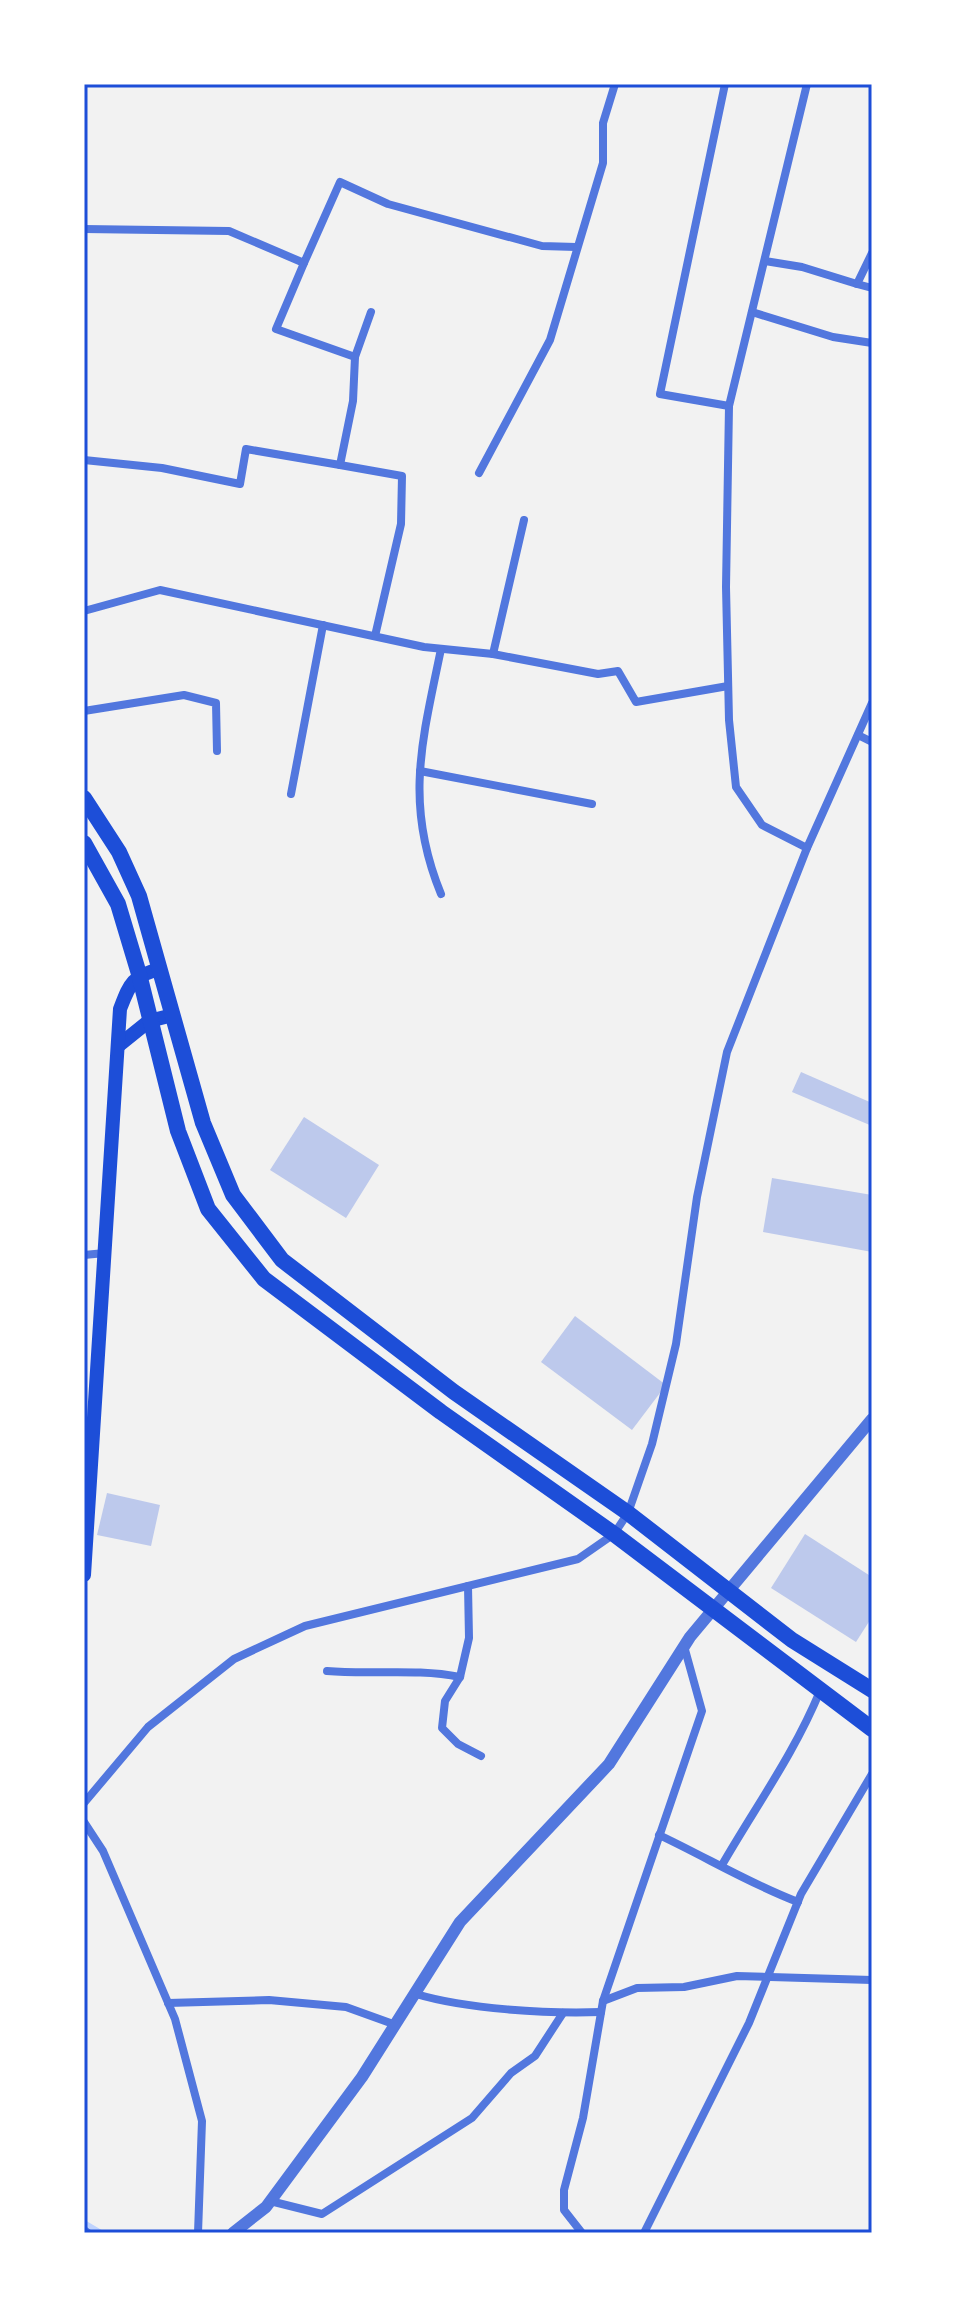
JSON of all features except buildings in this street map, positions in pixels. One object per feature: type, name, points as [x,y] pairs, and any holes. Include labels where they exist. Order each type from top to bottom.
[{"type":"main road","points":[[84,798],[119,852],[139,896],[203,1123],[233,1195],[282,1260],[454,1392],[628,1513],[792,1640],[872,1690]]},
{"type":"main road","points":[[84,843],[118,904],[139,974],[178,1131],[208,1209],[264,1279],[441,1412],[614,1534],[872,1729]]},
{"type":"main road","points":[[84,1575],[92,1354],[105,1253],[120,1009],[128,988],[139,974],[160,969]]},
{"type":"main road","points":[[118,1046],[149,1021],[173,1015]]},
{"type":"street","points":[[479,473],[550,340],[603,163],[603,123],[615,84]]},
{"type":"street","points":[[725,84],[660,394],[729,406]]},
{"type":"street","points":[[807,84],[729,406],[726,587],[728,686],[736,787],[762,825],[807,848]]},
{"type":"street","points":[[355,357],[276,329],[340,182],[388,204],[542,246],[576,247]]},
{"type":"street","points":[[84,229],[229,231],[304,263]]},
{"type":"street","points":[[857,284],[872,253]]},
{"type":"street","points":[[765,261],[802,267],[872,288]]},
{"type":"street","points":[[340,465],[353,401],[355,357],[371,312]]},
{"type":"street","points":[[752,312],[833,337],[872,343]]},
{"type":"street","points":[[84,460],[162,468],[240,484],[246,449],[402,476],[401,524],[375,636]]},
{"type":"street","points":[[493,654],[524,520]]},
{"type":"street","points":[[84,611],[160,590],[441,649],[493,654],[598,674],[618,671],[636,702],[728,686]]},
{"type":"street","points":[[291,794],[323,625]]},
{"type":"street","points":[[441,649],[417,794],[426,849],[441,894]]},
{"type":"street","points":[[84,711],[184,695],[216,703],[217,751]]},
{"type":"street","points":[[84,1803],[148,1727],[234,1659],[305,1626],[578,1559],[614,1534],[628,1513],[652,1444],[676,1344],[697,1197],[727,1052],[807,848],[872,703]]},
{"type":"street","points":[[858,735],[872,742]]},
{"type":"street","points":[[420,771],[592,804]]},
{"type":"street","points":[[84,1255],[105,1253]]},
{"type":"street","points":[[233,2233],[270,2201],[362,2077],[460,1922],[609,1764],[684,1646],[872,1419]]},
{"type":"street","points":[[468,1586],[469,1638],[460,1677],[445,1701],[442,1728],[458,1744],[481,1756]]},
{"type":"street","points":[[582,2233],[564,2210],[564,2190],[583,2118],[603,2001],[702,1711],[684,1646]]},
{"type":"street","points":[[327,1671],[366,1674],[424,1670],[460,1677]]},
{"type":"street","points":[[722,1865],[748,1819],[774,1784],[820,1691]]},
{"type":"street","points":[[644,2233],[749,2023],[798,1902],[872,1774]]},
{"type":"street","points":[[84,1822],[103,1851],[168,2003],[202,2121],[198,2233]]},
{"type":"street","points":[[659,1835],[722,1865],[759,1888],[798,1902]]},
{"type":"street","points":[[603,2001],[637,1988],[684,1987],[737,1976],[872,1980]]},
{"type":"street","points":[[416,1994],[447,2003],[563,2013],[601,2012]]},
{"type":"street","points":[[168,2003],[269,2000],[330,2006],[396,2025]]},
{"type":"street","points":[[270,2201],[322,2214],[361,2186],[434,2144],[472,2118],[511,2073],[535,2056],[563,2013]]},
{"type":"waterway","points":[[84,2223],[101,2233]]}]
